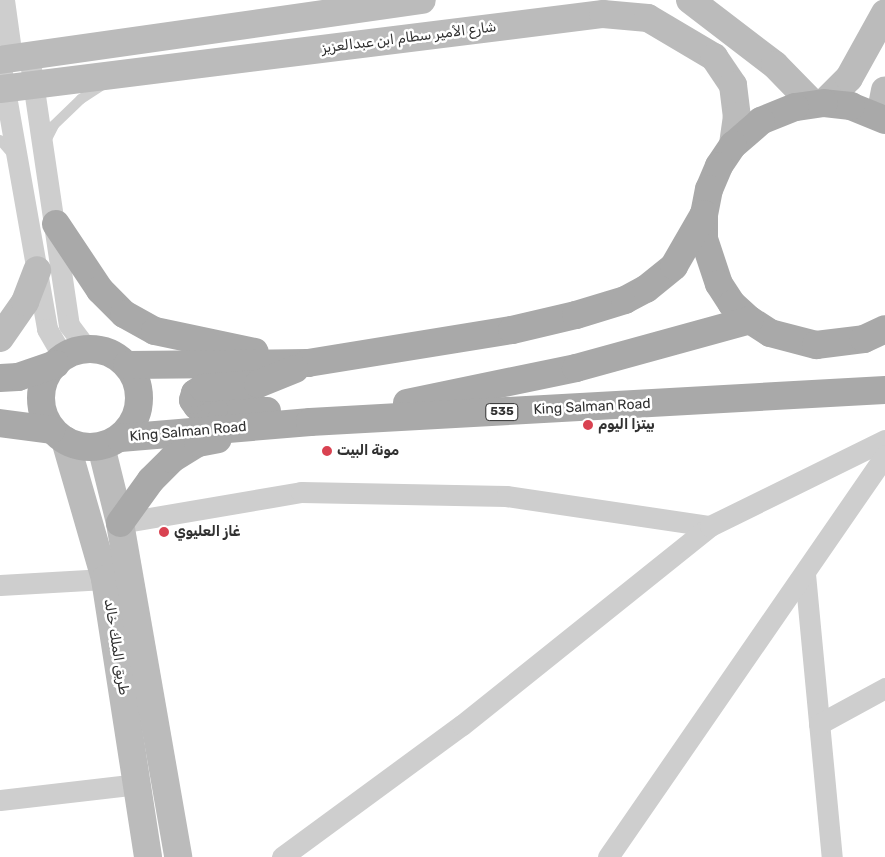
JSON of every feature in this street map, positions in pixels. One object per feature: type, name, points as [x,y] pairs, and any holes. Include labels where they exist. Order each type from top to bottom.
[{"type":"main road","points":[[883,109],[818,103],[769,117],[733,145],[719,166],[709,189],[704,214],[704,238],[719,284],[732,304],[750,320],[792,341],[816,345],[854,341],[885,343]]},
{"type":"main road","points":[[127,365],[308,363],[512,330],[625,300],[646,290],[674,266],[704,214]]},
{"type":"main road","points":[[56,224],[100,290],[124,314],[155,331],[308,363]]},
{"type":"main road","points":[[120,523],[151,480],[172,459],[198,443],[525,380],[750,320]]},
{"type":"main road","points":[[854,341],[885,329]]},
{"type":"main road","points":[[0,378],[18,377],[69,357],[108,353],[127,365],[136,379],[139,394],[138,411],[131,426],[110,442],[76,446],[58,435],[0,423]]},
{"type":"main road","points":[[58,435],[45,417],[42,396],[47,375],[69,357]]},
{"type":"main road","points":[[308,363],[258,384],[203,388],[195,393],[193,400],[197,406],[261,410],[310,422]]},
{"type":"main road","name":"King Salman Road","points":[[110,442],[310,422],[885,390]]},
{"type":"street","points":[[4,0],[10,58],[2,89],[17,159],[47,329],[69,357]]},
{"type":"street","points":[[10,58],[376,3],[422,0]]},
{"type":"street","points":[[690,0],[768,60],[818,103],[849,78],[885,13]]},
{"type":"street","name":"شارع الأمير سطام ابن عبدالعزيز","points":[[2,89],[613,7],[648,18],[714,57],[733,85],[737,116],[733,145]]},
{"type":"street","points":[[10,58],[33,85],[56,224],[69,325],[69,357]]},
{"type":"street","points":[[0,338],[25,302],[37,270]]},
{"type":"street","name":"طريق الملك خالد","points":[[58,435],[105,579],[148,857]]},
{"type":"street","points":[[282,857],[462,725],[710,526],[885,440]]},
{"type":"street","name":"طريق الملك خالد","points":[[110,442],[120,523],[178,857]]},
{"type":"street","points":[[608,857],[805,574],[885,455]]},
{"type":"street","points":[[120,523],[302,492],[506,496],[710,526]]},
{"type":"street","points":[[805,574],[832,857]]},
{"type":"street","points":[[0,585],[105,579]]},
{"type":"street","points":[[819,724],[885,688]]},
{"type":"street","points":[[0,800],[138,784]]},
{"type":"lane","points":[[43,147],[54,125],[81,99],[121,73]]},
{"type":"lane","points":[[0,140],[17,159]]},
{"type":"place","name":"بيتزا اليوم","points":[[588,425]]},
{"type":"place","name":"مونة البيت","points":[[327,451]]},
{"type":"place","name":"غاز العليوي","points":[[164,532]]}]
